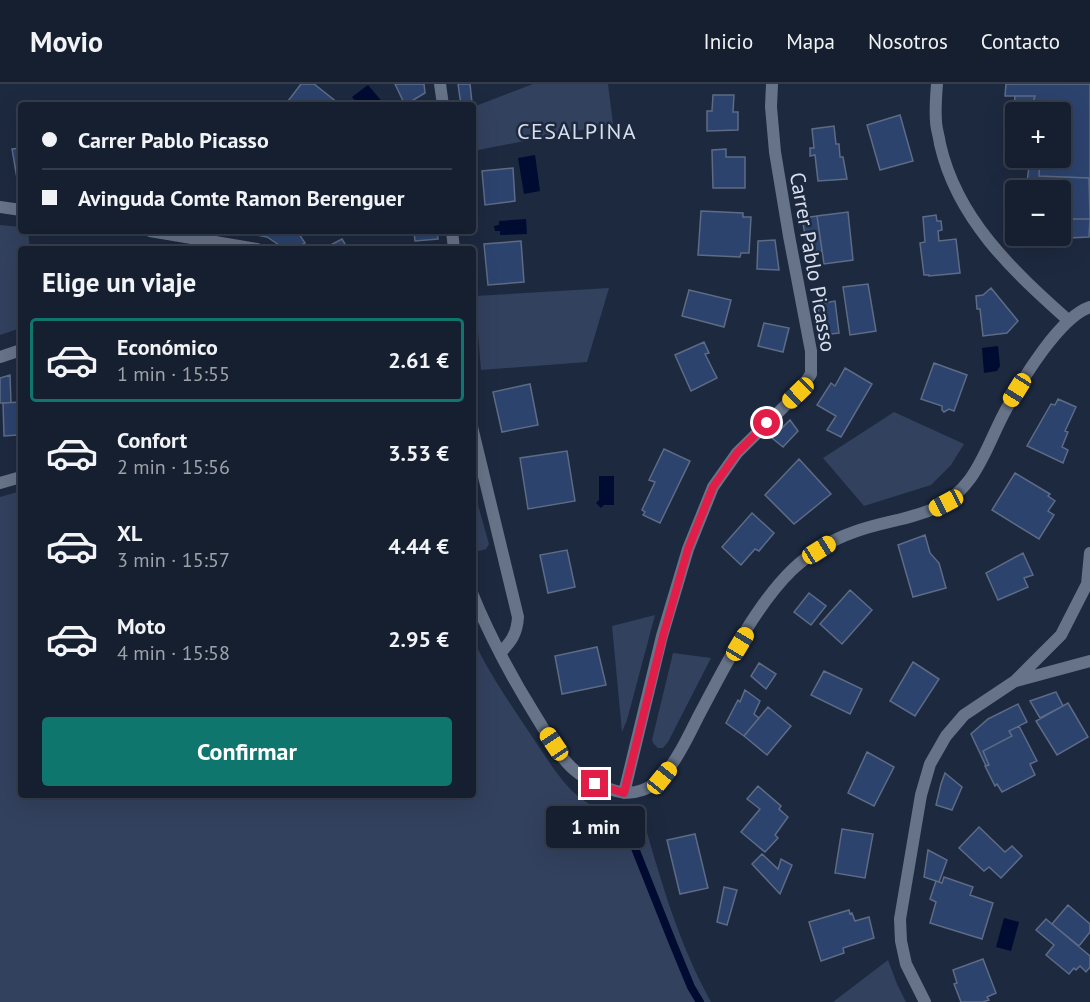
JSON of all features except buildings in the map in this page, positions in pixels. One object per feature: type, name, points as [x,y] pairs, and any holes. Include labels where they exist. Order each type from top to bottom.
[{"type":"street","points":[[440,84],[443,102]]},
{"type":"street","name":"Carrer Pablo Picasso","points":[[624,793],[663,636],[688,549],[713,487],[737,453],[798,393],[811,374],[811,351],[775,152],[771,107],[772,84]]},
{"type":"street","points":[[937,84],[936,122],[944,162],[966,210],[981,232],[1029,286],[1068,320]]},
{"type":"street","points":[[0,207],[18,210]]},
{"type":"street","points":[[168,234],[239,246]]},
{"type":"street","points":[[476,602],[500,653],[535,715],[569,765],[595,784],[624,793],[647,789],[662,778],[673,764],[720,676],[754,621],[792,571],[830,543],[854,532],[932,511],[959,493],[978,467],[1008,406],[1043,352],[1068,320],[1079,311],[1090,307]]},
{"type":"street","points":[[0,357],[18,351]]},
{"type":"street","points":[[476,444],[518,617],[518,628],[512,641],[500,653]]},
{"type":"street","points":[[0,483],[18,478]]},
{"type":"street","points":[[925,1002],[906,964],[901,941],[900,919],[924,784],[930,764],[946,736],[964,715],[1015,681],[1061,635],[1087,584],[1090,553]]},
{"type":"street","points":[[1015,681],[1090,661]]},
{"type":"shaded area","points":[[533,84],[608,84],[613,124],[476,150],[476,106]]},
{"type":"shaded area","points":[[368,85],[382,102],[356,102],[352,97]]},
{"type":"shaded area","points":[[535,155],[540,191],[524,194],[518,158]]},
{"type":"shaded area","points":[[526,219],[527,234],[500,235],[500,231],[495,231],[494,226],[499,225],[499,221]]},
{"type":"shaded area","points":[[0,225],[18,227],[18,234],[28,234],[30,246],[18,246],[18,329],[0,335]]},
{"type":"shaded area","points":[[609,288],[587,362],[481,370],[476,296]]},
{"type":"shaded area","points":[[998,346],[1000,366],[997,371],[984,373],[982,348]]},
{"type":"shaded area","points":[[894,412],[964,444],[951,465],[931,485],[864,506],[823,458]]},
{"type":"shaded area","points":[[599,476],[614,476],[614,505],[604,505],[601,508],[596,503],[599,500]]},
{"type":"shaded area","points":[[18,492],[18,798],[476,798],[476,645],[509,702],[571,789],[586,802],[606,812],[643,818],[680,935],[711,1002],[0,1002],[0,497]]},
{"type":"shaded area","points":[[476,498],[489,544],[486,549],[479,551],[476,548]]},
{"type":"shaded area","points":[[655,615],[627,720],[622,732],[612,626]]},
{"type":"shaded area","points":[[673,653],[711,658],[668,742],[663,748],[658,748],[652,740]]},
{"type":"shaded area","points":[[1004,918],[1019,922],[1011,951],[996,947]]},
{"type":"shaded area","points":[[888,960],[906,1002],[833,1002]]},
{"type":"waterway","points":[[623,818],[691,987],[700,1002]]},
{"type":"district","name":"CESALPINA","points":[[577,131]]},
{"type":"route","points":[[595,784],[624,793],[663,636],[688,549],[713,487],[737,453],[767,423]]}]
